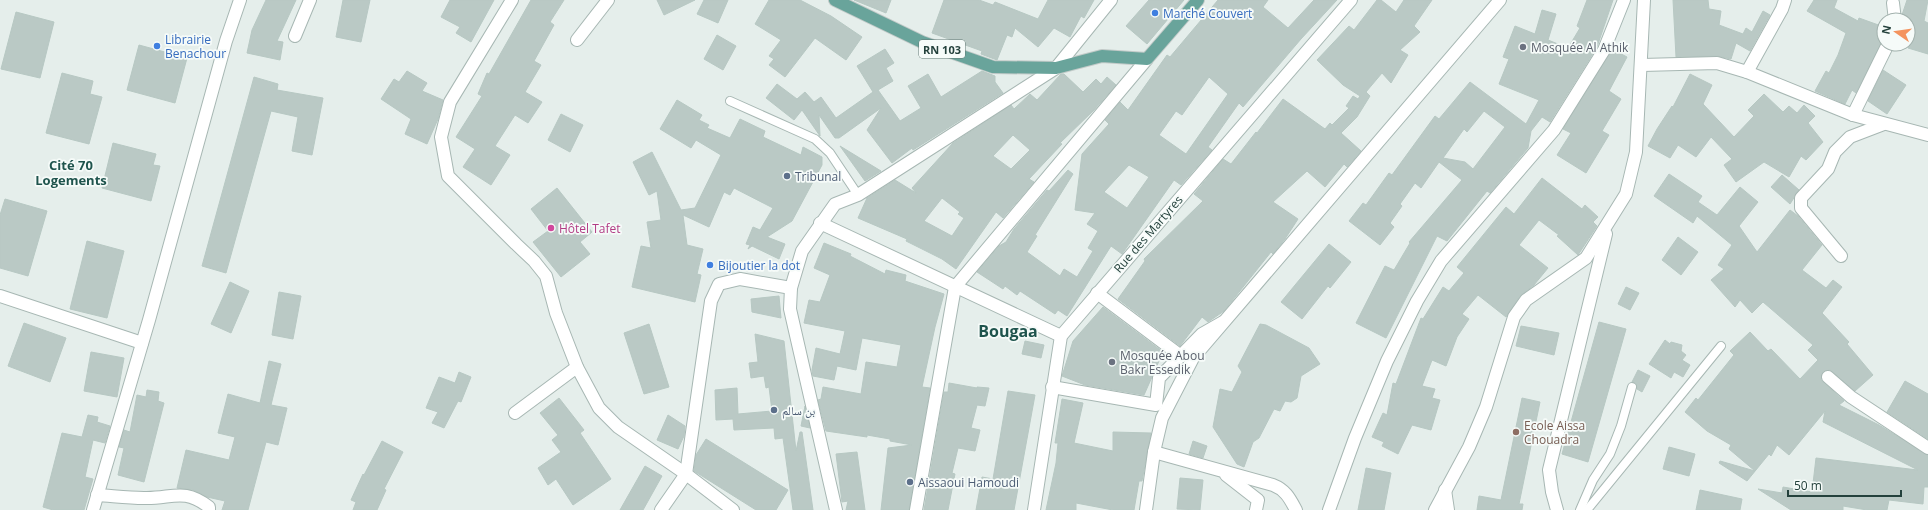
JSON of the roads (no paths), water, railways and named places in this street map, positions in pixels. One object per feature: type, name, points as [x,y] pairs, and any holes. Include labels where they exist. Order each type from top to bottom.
[{"type":"main road","name":"RN 103","points":[[835,0],[922,42],[993,66],[1056,68],[1102,56],[1147,59]]},
{"type":"main road","points":[[1147,59],[1198,0]]},
{"type":"street","points":[[93,510],[142,343],[226,41],[240,0]]},
{"type":"street","points":[[295,36],[310,0]]},
{"type":"street","points":[[512,0],[450,102],[441,137],[448,176],[534,261],[546,276],[556,313],[577,367],[599,408],[618,427],[686,474],[733,510]]},
{"type":"street","points":[[577,40],[608,0]]},
{"type":"street","points":[[836,510],[790,309],[791,288],[802,251],[820,223],[835,204],[858,195],[1056,68],[1111,0]]},
{"type":"street","name":"Rue des Martyres","points":[[1061,336],[1351,0]]},
{"type":"street","points":[[1146,510],[1154,452],[1162,418],[1193,358],[1500,0]]},
{"type":"street","points":[[1329,510],[1354,438],[1387,361],[1417,301],[1442,261],[1554,130],[1604,50],[1624,0]]},
{"type":"street","points":[[1435,510],[1469,447],[1486,408],[1502,350],[1514,317],[1526,300],[1586,258],[1626,194],[1636,152],[1642,65],[1644,0]]},
{"type":"street","points":[[1747,72],[1782,9],[1785,0]]},
{"type":"street","points":[[1893,3],[1894,12]]},
{"type":"street","points":[[1853,115],[1884,52]]},
{"type":"street","points":[[916,510],[955,287],[1147,59]]},
{"type":"street","points":[[1642,65],[1717,63],[1747,72],[1853,115],[1884,124],[1927,132]]},
{"type":"street","points":[[1841,256],[1801,208],[1802,198],[1828,168],[1835,152],[1850,137],[1884,124]]},
{"type":"street","points":[[820,223],[1061,336],[1034,510]]},
{"type":"street","points":[[1557,510],[1552,492],[1549,470],[1608,225]]},
{"type":"street","points":[[661,510],[686,474],[711,301],[719,284],[740,279],[791,288]]},
{"type":"street","points":[[1097,293],[1181,356]]},
{"type":"street","points":[[0,296],[142,343]]},
{"type":"street","points":[[1162,418],[1156,405],[1159,378],[1202,334],[1226,321]]},
{"type":"street","points":[[515,413],[577,367]]},
{"type":"street","points":[[1828,377],[1851,397],[1928,448]]},
{"type":"street","points":[[1052,388],[1156,405]]},
{"type":"street","points":[[1154,452],[1281,488],[1287,494],[1296,510]]},
{"type":"street","points":[[1222,472],[1258,500],[1256,510]]},
{"type":"street","points":[[1445,490],[1448,510]]},
{"type":"street","points":[[97,495],[146,498],[176,494],[197,498],[209,507],[209,510]]},
{"type":"lane","points":[[730,101],[816,139],[830,153],[858,195]]},
{"type":"lane","points":[[1587,510],[1721,346]]},
{"type":"lane","points":[[1580,510],[1593,480],[1610,454],[1621,426],[1632,388]]},
{"type":"place","name":"Marché Couvert","points":[[1155,13]]},
{"type":"place","name":"Librairie Benachour","points":[[157,46]]},
{"type":"place","name":"Mosquée Al Athik","points":[[1523,47]]},
{"type":"place","name":"Tribunal","points":[[787,176]]},
{"type":"place","name":"Hôtel Tafet","points":[[551,228]]},
{"type":"place","name":"Bijoutier la dot","points":[[710,265]]},
{"type":"place","name":"Mosquée Abou Bakr Essedik","points":[[1112,362]]},
{"type":"place","name":"بن سالم","points":[[774,410]]},
{"type":"place","name":"Ecole Aissa Chouadra","points":[[1516,432]]},
{"type":"place","name":"Aissaoui Hamoudi","points":[[910,482]]},
{"type":"district","name":"Cité 70 Logements","points":[[71,172]]},
{"type":"district","name":"Bougaa","points":[[1008,331]]}]
